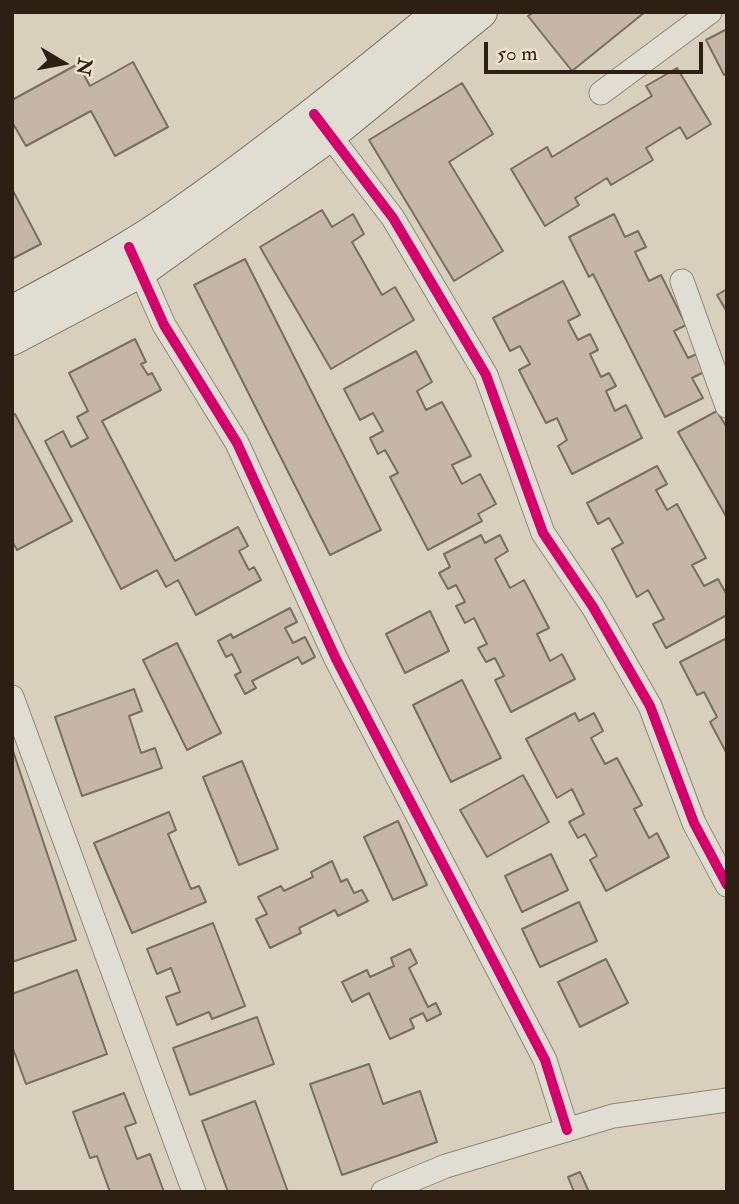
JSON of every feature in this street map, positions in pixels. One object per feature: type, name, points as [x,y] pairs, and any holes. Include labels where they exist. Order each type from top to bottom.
[{"type":"street","points":[[322,125],[440,12]]},
{"type":"street","points":[[12,339],[135,259],[169,221],[322,125],[481,12]]},
{"type":"street","points":[[601,93],[710,12]]},
{"type":"street","points":[[322,125],[393,218],[486,375],[543,533],[593,607],[650,706],[694,823],[727,886]]},
{"type":"street","points":[[12,312],[135,259]]},
{"type":"street","points":[[135,259],[164,325],[237,443],[336,659],[545,1060],[566,1130]]},
{"type":"street","points":[[682,281],[727,406]]},
{"type":"street","points":[[12,696],[194,1192]]},
{"type":"street","points":[[383,1192],[446,1166],[613,1116],[727,1100]]},
{"type":"building","points":[[534,12],[645,12],[572,71],[528,16]]},
{"type":"building","points":[[727,29],[727,73],[724,75],[706,40]]},
{"type":"building","points":[[133,62],[168,127],[115,156],[91,111],[26,146],[12,122],[12,100],[78,64],[90,86]]},
{"type":"building","points":[[677,68],[711,124],[687,139],[680,127],[646,148],[653,160],[611,185],[607,178],[575,198],[579,205],[545,226],[511,169],[547,147],[552,157],[652,96],[646,86]]},
{"type":"building","points":[[462,83],[493,134],[449,162],[503,251],[454,281],[369,140]]},
{"type":"building","points":[[12,189],[41,244],[12,259]]},
{"type":"building","points":[[322,210],[332,227],[353,214],[364,234],[352,242],[382,295],[395,287],[414,320],[331,369],[260,247]]},
{"type":"building","points":[[614,214],[625,237],[638,231],[646,247],[635,252],[649,281],[661,275],[686,325],[674,331],[688,358],[703,351],[712,368],[692,378],[703,398],[665,417],[593,274],[589,277],[569,237]]},
{"type":"building","points":[[245,259],[381,530],[330,555],[194,285]]},
{"type":"building","points":[[563,281],[580,315],[568,321],[578,340],[590,334],[598,350],[590,354],[601,377],[609,373],[616,386],[606,391],[615,411],[626,405],[642,438],[572,474],[558,446],[567,440],[557,418],[546,423],[519,370],[530,364],[520,346],[510,351],[493,318]]},
{"type":"building","points":[[727,289],[727,312],[717,295]]},
{"type":"building","points":[[135,339],[146,362],[141,364],[148,375],[152,373],[161,390],[102,421],[175,561],[238,527],[248,546],[239,551],[249,570],[254,567],[261,580],[196,615],[178,580],[166,587],[157,570],[121,589],[45,441],[63,431],[71,447],[88,438],[77,417],[88,411],[69,373]]},
{"type":"building","points":[[416,351],[432,382],[417,391],[426,410],[442,402],[471,456],[452,465],[462,484],[480,474],[496,504],[478,514],[482,521],[428,550],[390,477],[398,473],[385,450],[378,454],[370,438],[383,431],[373,413],[360,420],[344,389]]},
{"type":"building","points":[[717,411],[727,428],[727,518],[678,432]]},
{"type":"building","points":[[15,414],[72,521],[17,550],[12,541],[12,416]]},
{"type":"building","points":[[657,466],[667,484],[656,490],[667,510],[677,504],[706,558],[692,565],[704,586],[718,579],[727,595],[727,615],[666,648],[653,624],[664,619],[648,590],[637,597],[612,549],[623,543],[609,518],[598,524],[587,503]]},
{"type":"building","points":[[481,535],[485,543],[500,535],[508,551],[495,559],[510,588],[524,580],[549,628],[537,634],[550,661],[562,654],[575,679],[511,712],[495,680],[504,676],[495,658],[486,662],[478,648],[487,644],[474,618],[465,623],[456,606],[465,602],[456,585],[448,589],[439,573],[450,567],[444,554]]},
{"type":"building","points":[[290,608],[297,622],[285,628],[293,643],[305,637],[315,657],[302,664],[298,657],[252,681],[256,688],[245,694],[235,675],[241,672],[232,654],[226,657],[218,641],[231,634],[233,638]]},
{"type":"building","points":[[430,611],[449,651],[405,673],[386,634]]},
{"type":"building","points":[[727,638],[727,754],[710,722],[717,717],[704,692],[697,695],[680,662]]},
{"type":"building","points":[[177,643],[221,733],[187,750],[143,660]]},
{"type":"building","points":[[462,680],[501,758],[451,782],[413,705]]},
{"type":"building","points":[[134,689],[142,711],[129,716],[141,753],[155,748],[162,768],[82,796],[55,717]]},
{"type":"building","points":[[575,713],[579,721],[594,713],[603,731],[591,738],[605,764],[617,758],[642,805],[634,809],[649,838],[657,833],[669,857],[606,891],[590,860],[597,856],[585,834],[578,838],[569,822],[584,814],[572,789],[557,798],[526,739]]},
{"type":"building","points":[[12,748],[76,940],[12,962]]},
{"type":"building","points":[[242,761],[278,849],[239,865],[203,777]]},
{"type":"building","points":[[523,775],[549,822],[487,857],[460,810]]},
{"type":"building","points":[[169,812],[176,830],[168,834],[191,889],[199,886],[206,902],[132,933],[94,843]]},
{"type":"building","points":[[398,821],[427,885],[393,900],[364,837]]},
{"type":"building","points":[[551,854],[568,890],[522,912],[505,876]]},
{"type":"building","points":[[332,861],[341,882],[347,879],[354,893],[362,890],[368,901],[338,916],[335,910],[299,928],[301,933],[270,948],[256,919],[267,914],[258,897],[281,886],[284,891],[313,877],[311,872]]},
{"type":"building","points":[[579,902],[597,941],[540,967],[522,929]]},
{"type":"building","points":[[213,923],[245,1006],[212,1019],[209,1012],[177,1025],[166,997],[180,992],[171,968],[157,974],[147,949]]},
{"type":"building","points":[[410,949],[417,963],[409,968],[428,1007],[436,1003],[441,1014],[427,1021],[423,1013],[410,1019],[414,1028],[390,1039],[369,993],[352,1002],[342,982],[367,970],[370,977],[394,966],[391,958]]},
{"type":"building","points":[[606,959],[628,1003],[580,1027],[558,982]]},
{"type":"building","points":[[77,970],[107,1054],[26,1084],[12,1046],[12,994]]},
{"type":"building","points":[[257,1017],[274,1064],[190,1095],[173,1048]]},
{"type":"building","points":[[369,1064],[383,1104],[420,1091],[437,1142],[342,1175],[310,1084]]},
{"type":"building","points":[[124,1093],[136,1123],[125,1127],[137,1159],[150,1154],[164,1192],[110,1192],[97,1156],[90,1158],[73,1112]]},
{"type":"building","points":[[255,1101],[288,1192],[228,1192],[202,1121]]},
{"type":"building","points":[[580,1172],[589,1192],[574,1192],[568,1177]]},
{"type":"cycle path","points":[[314,114],[393,218],[486,375],[543,533],[593,607],[650,706],[694,823],[727,885]]},
{"type":"cycle path","points":[[129,247],[164,325],[237,443],[336,659],[545,1060],[567,1130]]}]
